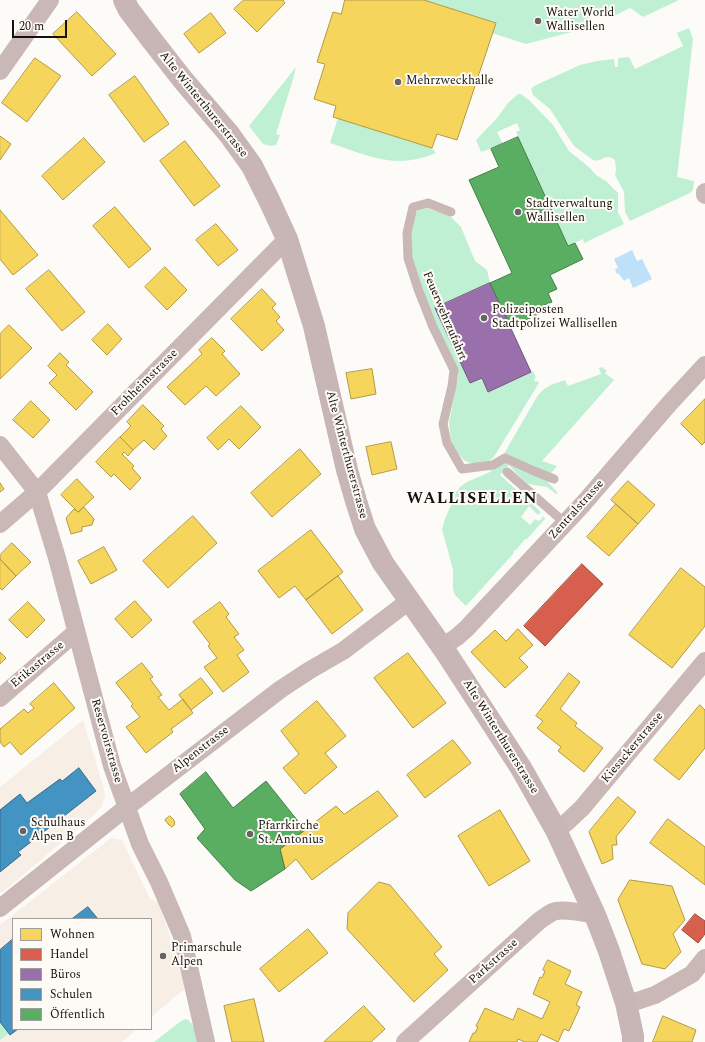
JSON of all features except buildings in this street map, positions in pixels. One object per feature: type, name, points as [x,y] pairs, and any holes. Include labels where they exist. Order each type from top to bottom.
[{"type":"main road","name":"Alte Winterthurerstrasse","points":[[124,0],[129,10],[183,80],[229,134],[252,166],[270,202],[287,239],[314,326],[347,470],[365,529],[383,563],[442,647],[521,768],[556,830],[595,915],[609,951],[626,1004],[632,1042]]},
{"type":"street","points":[[0,71],[50,0]]},
{"type":"street","name":"Frohheimstrasse","points":[[0,524],[37,492],[287,239]]},
{"type":"street","name":"Zentralstrasse","points":[[442,647],[467,628],[583,504],[669,404],[705,365]]},
{"type":"street","name":"Reservoirstrasse","points":[[0,445],[37,492],[57,558],[112,766],[140,844],[159,882],[182,936],[206,1042]]},
{"type":"street","name":"Alpenstrasse","points":[[0,908],[127,807],[281,689],[310,670],[344,651],[409,601]]},
{"type":"street","name":"Erikastrasse","points":[[0,698],[76,632]]},
{"type":"street","name":"Kiesackerstrasse","points":[[556,830],[582,808],[705,661]]},
{"type":"street","name":"Parkstrasse","points":[[405,1042],[539,921],[556,911],[571,911],[595,915]]},
{"type":"street","points":[[626,1004],[655,995],[692,974],[705,958]]},
{"type":"lane","name":"Feuerwehrzufahrt","points":[[451,212],[428,203],[413,207],[407,233],[408,258],[418,289],[433,327],[454,370],[444,424],[447,443],[462,469],[493,465],[505,458],[554,479]]},
{"type":"lane","points":[[507,472],[565,523]]},
{"type":"shaded area","points":[[83,720],[104,789],[105,796],[102,806],[81,826],[3,892],[0,892],[0,787]]},
{"type":"shaded area","name":"Primarschule Alpen","points":[[111,838],[122,840],[150,899],[159,902],[186,988],[152,1016],[152,918],[12,918],[12,1030],[136,1030],[122,1042],[0,1042],[0,925]]},
{"type":"green space","name":"Water World Wallisellen","points":[[424,0],[679,0],[643,17],[630,8],[614,16],[597,12],[572,32],[526,44],[492,33],[496,23]]},
{"type":"green space","points":[[689,28],[693,39],[677,177],[694,181],[693,190],[690,193],[630,221],[625,212],[624,192],[615,175],[615,160],[606,157],[596,161],[593,160],[574,146],[550,109],[533,95],[531,89],[534,86],[580,65],[597,61],[614,59],[615,67],[618,67],[618,58],[629,57],[635,69],[683,46],[677,33]]},
{"type":"green space","points":[[296,67],[276,134],[280,135],[276,145],[271,146],[263,144],[249,126]]},
{"type":"green space","points":[[518,94],[521,94],[529,100],[553,125],[569,151],[590,168],[596,175],[606,181],[618,193],[618,212],[624,224],[584,243],[583,239],[568,246],[516,132],[520,130],[517,123],[497,132],[503,144],[481,152],[476,140],[497,118],[508,103]]},
{"type":"green space","points":[[338,118],[432,148],[436,153],[412,160],[393,161],[365,155],[330,143]]},
{"type":"green space","points":[[427,208],[449,215],[461,227],[475,261],[487,270],[490,283],[435,308],[470,383],[482,378],[488,392],[533,371],[536,378],[534,379],[535,382],[538,381],[539,383],[495,455],[489,461],[475,464],[465,461],[454,449],[451,440],[449,423],[458,376],[422,291],[411,256],[411,230],[415,215],[418,210]]},
{"type":"green space","points":[[602,367],[607,371],[605,373],[614,380],[542,461],[557,466],[546,480],[558,493],[556,494],[547,487],[528,484],[509,465],[500,475],[541,512],[538,515],[529,506],[521,517],[530,525],[535,519],[539,521],[544,516],[545,519],[514,551],[513,554],[466,606],[455,595],[453,589],[453,570],[442,529],[450,507],[455,499],[455,494],[460,487],[467,482],[490,472],[505,452],[538,395],[544,389],[550,385],[565,380],[568,386],[601,374],[599,368]]},
{"type":"green space","points":[[186,1019],[193,1026],[197,1042],[154,1042],[181,1021]]},
{"type":"green space","points":[[0,1023],[8,1034],[0,1040]]},
{"type":"water","points":[[632,250],[637,261],[642,259],[652,279],[633,288],[629,278],[624,281],[619,274],[617,274],[615,269],[618,268],[614,259]]},
{"type":"place","name":"Water World Wallisellen","points":[[538,21]]},
{"type":"place","name":"Mehrzweckhalle","points":[[398,82]]},
{"type":"place","name":"Stadtverwaltung Wallisellen","points":[[518,212]]},
{"type":"place","name":"Polizeiposten Stadtpolizei Wallisellen","points":[[484,318]]},
{"type":"place","name":"Schulhaus Alpen B","points":[[23,831]]},
{"type":"place","name":"Pfarrkirche St. Antonius","points":[[250,834]]},
{"type":"place","name":"Primarschule Alpen","points":[[163,956]]},
{"type":"district","name":"WALLISELLEN","points":[[472,500]]}]
